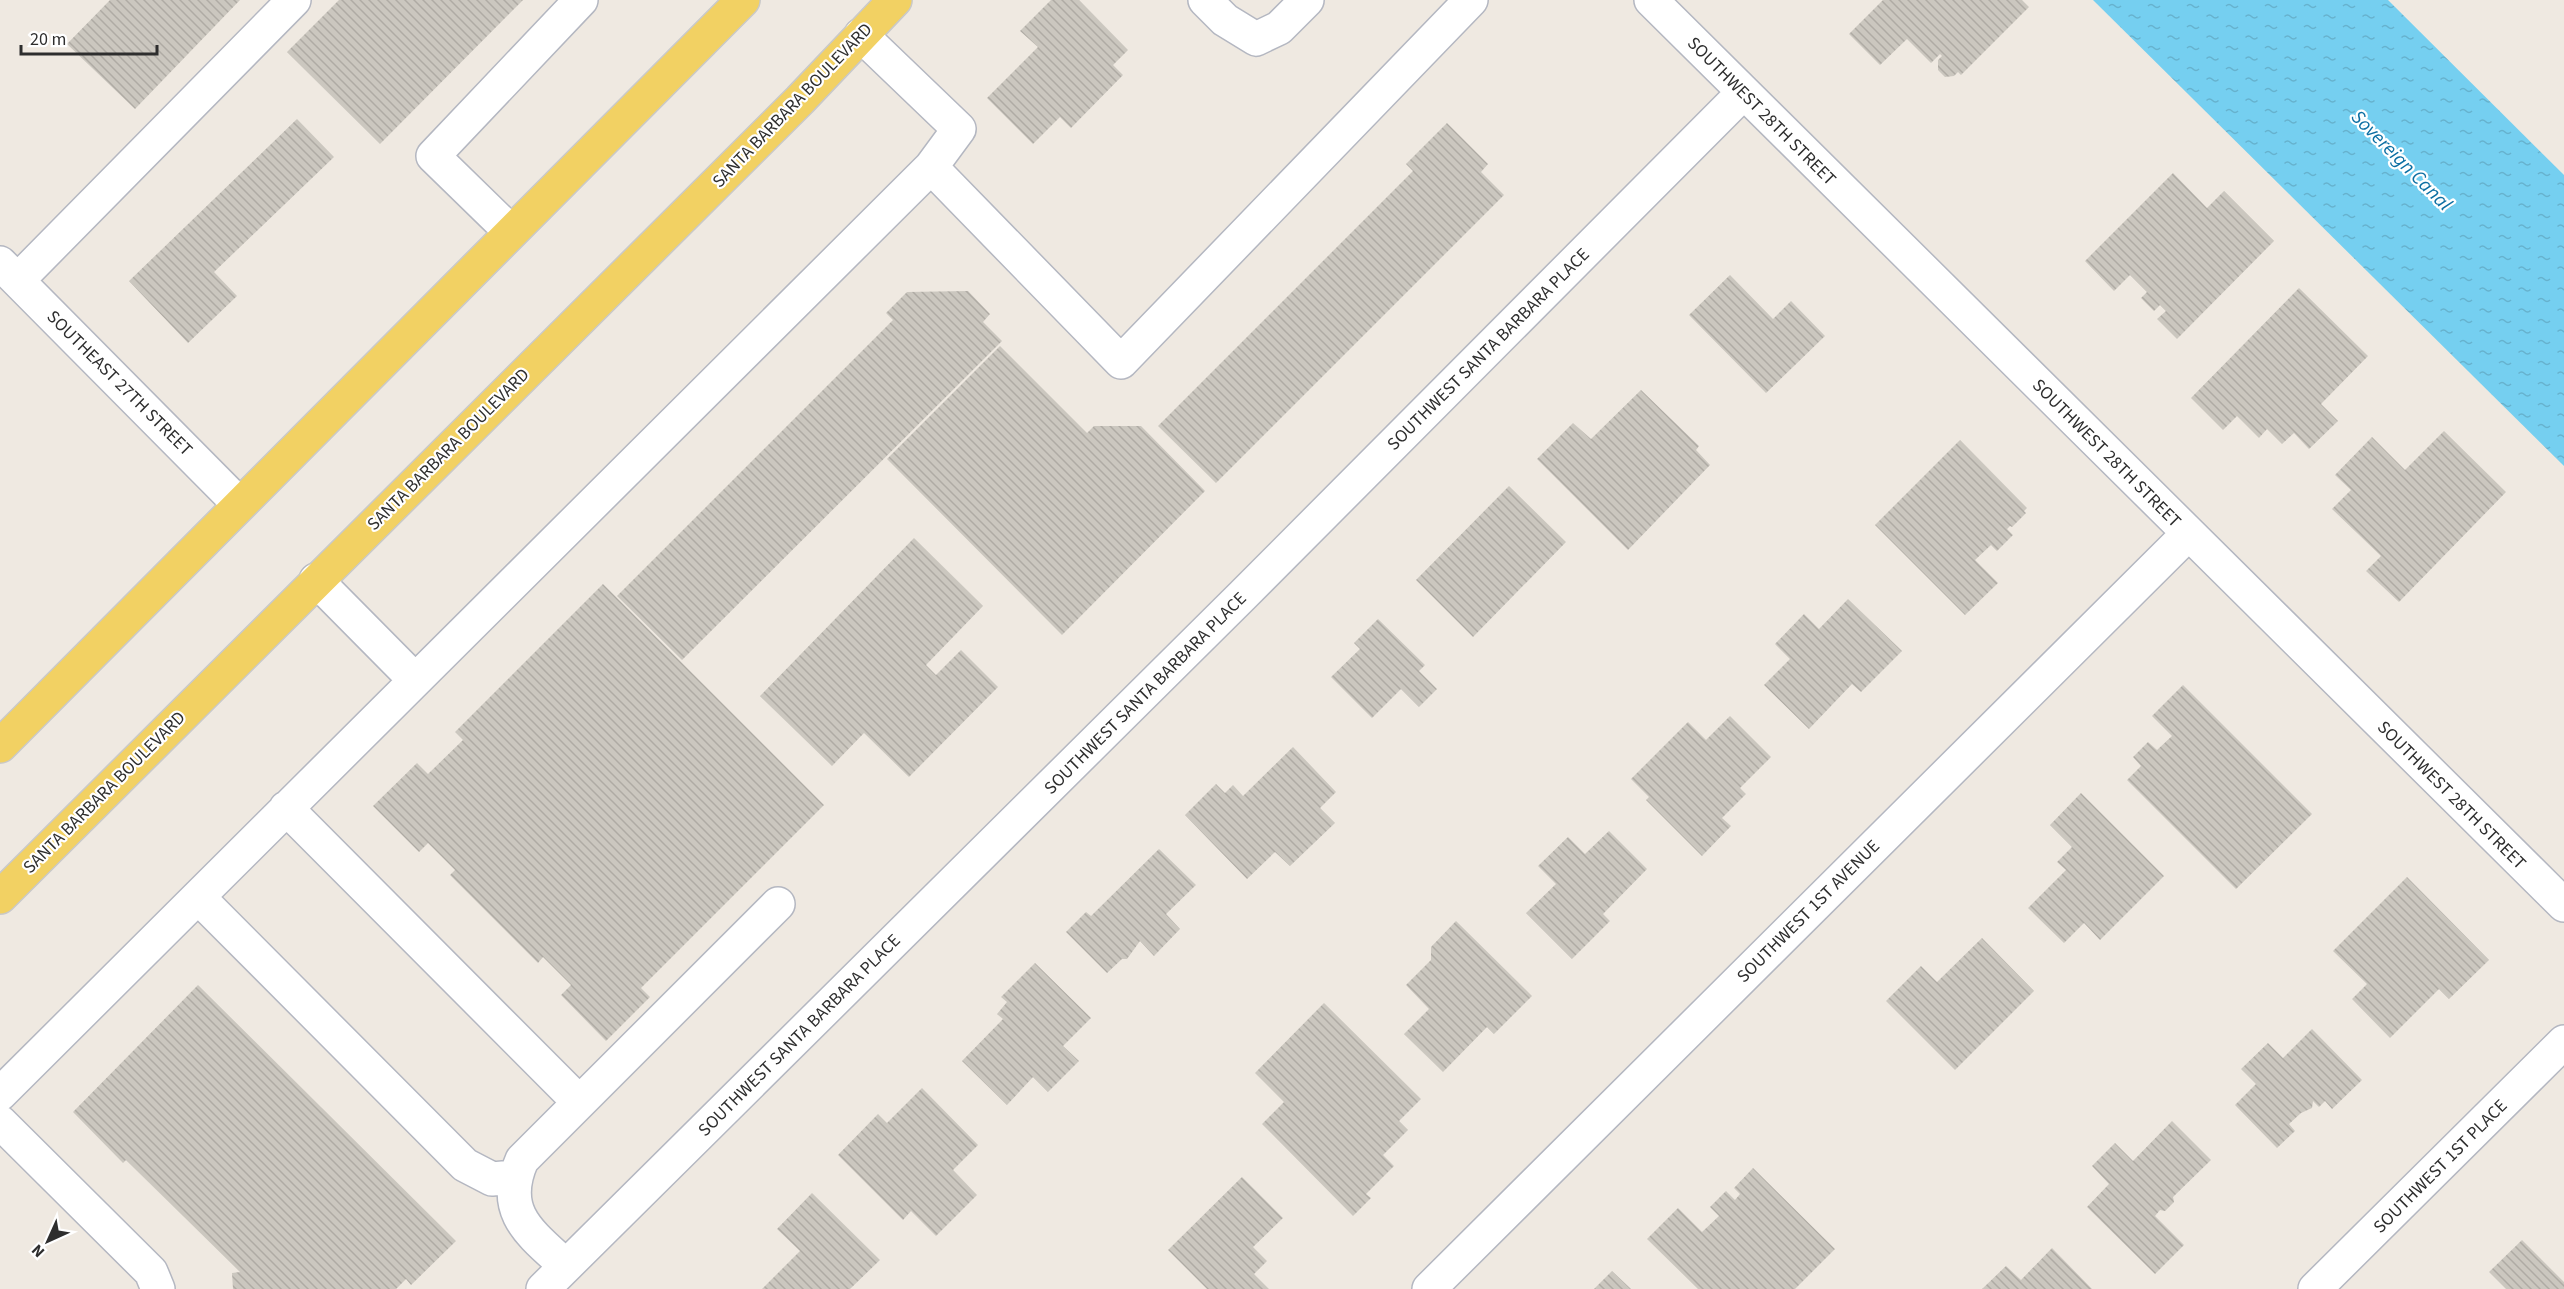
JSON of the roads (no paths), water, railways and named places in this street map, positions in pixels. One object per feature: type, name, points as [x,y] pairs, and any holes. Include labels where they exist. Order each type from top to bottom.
[{"type":"main road","points":[[0,746],[743,0]]},
{"type":"main road","name":"SANTA BARBARA BOULEVARD","points":[[0,897],[791,108],[895,0]]},
{"type":"street","points":[[9,271],[294,0]]},
{"type":"street","points":[[511,232],[433,156],[582,0]]},
{"type":"street","points":[[1205,0],[1225,20],[1256,39],[1279,28],[1307,0]]},
{"type":"street","points":[[931,167],[1121,362],[1471,0]]},
{"type":"street","name":"SOUTHWEST 28TH STREET","points":[[1651,0],[2564,905]]},
{"type":"street","points":[[1,1090],[931,167],[959,129],[861,34]]},
{"type":"street","name":"SOUTHWEST SANTA BARBARA PLACE","points":[[543,1289],[1235,604],[1743,93]]},
{"type":"street","name":"SOUTHEAST 27TH STREET","points":[[9,271],[239,504]]},
{"type":"street","name":"SOUTHWEST 1ST AVENUE","points":[[1429,1289],[2188,534]]},
{"type":"street","points":[[316,580],[415,680]]},
{"type":"street","points":[[286,808],[578,1101]]},
{"type":"street","points":[[198,897],[465,1165],[492,1179],[515,1177]]},
{"type":"street","points":[[566,1266],[533,1236],[514,1208],[515,1177],[522,1160],[578,1101],[778,904]]},
{"type":"street","name":"SOUTHWEST 1ST PLACE","points":[[2315,1289],[2564,1042]]},
{"type":"street","points":[[0,1122],[151,1272],[158,1289]]},
{"type":"water","name":"Sovereign Canal","points":[[2093,0],[2388,0],[2564,175],[2564,466]]}]
